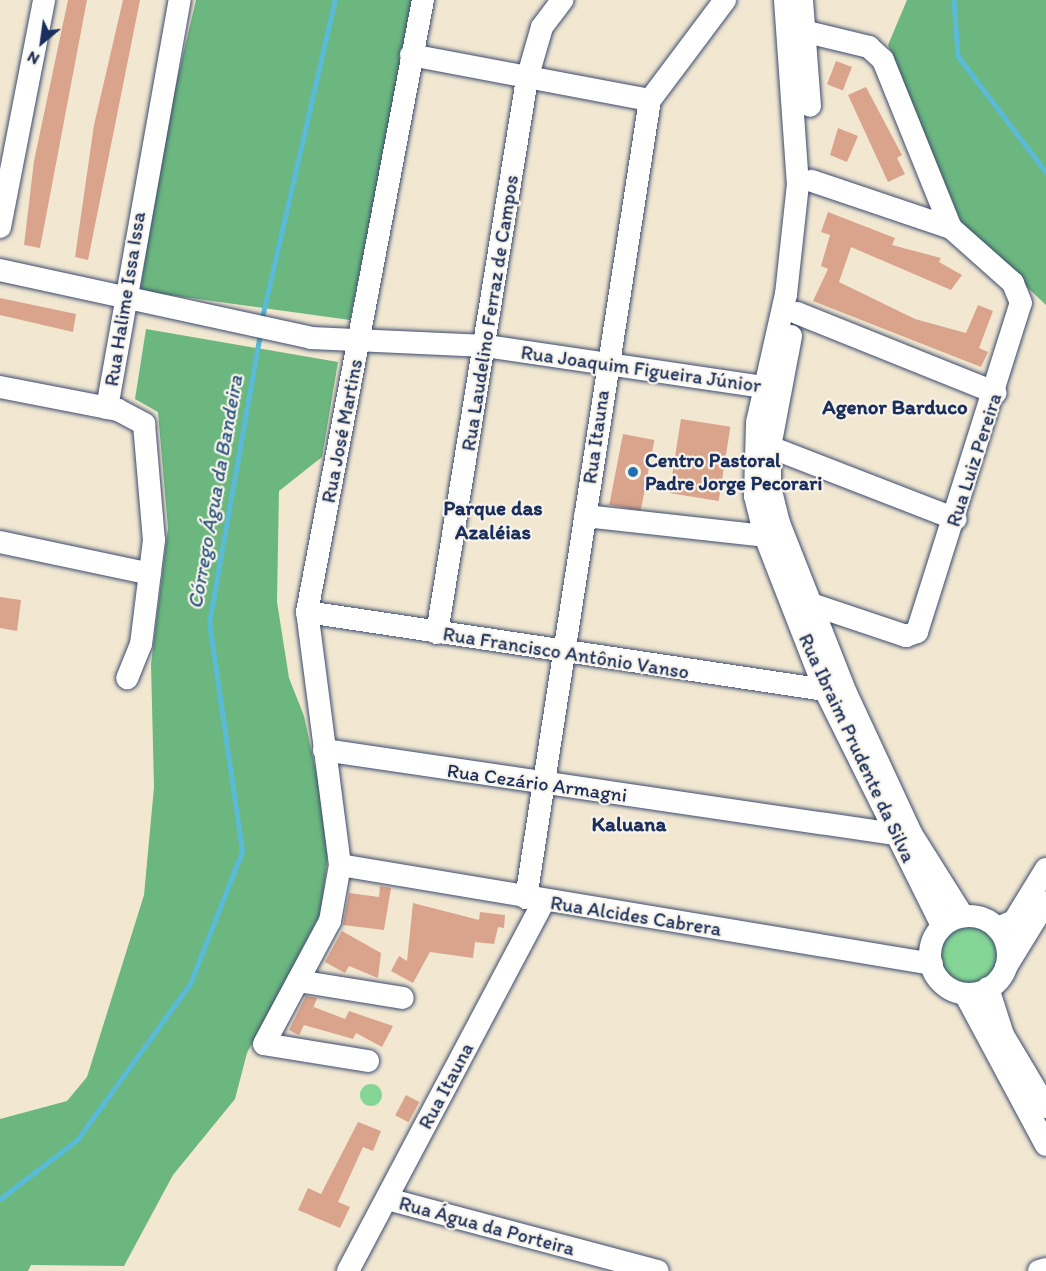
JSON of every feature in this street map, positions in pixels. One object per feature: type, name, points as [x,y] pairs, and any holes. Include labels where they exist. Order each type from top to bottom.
[{"type":"street","points":[[0,227],[44,0]]},
{"type":"street","name":"Rua Halime Issa Issa","points":[[127,678],[141,644],[150,574],[153,520],[147,435],[139,418],[106,408],[180,0]]},
{"type":"street","name":"Rua José Martins","points":[[368,1061],[264,1044],[330,921],[340,865],[308,612],[423,0]]},
{"type":"street","name":"Rua Laudelino Ferraz de Campos","points":[[437,633],[486,346],[527,79],[542,27],[562,0]]},
{"type":"street","name":"Rua Itauna","points":[[348,1271],[387,1199],[535,899],[545,784],[561,654],[585,516],[606,368],[650,100],[725,0]]},
{"type":"street","name":"Rua Ibraim Prudente da Silva","points":[[784,0],[798,184],[786,294],[771,388],[754,470],[765,536],[912,835],[963,916]]},
{"type":"street","name":"Rua Ibraim Prudente da Silva","points":[[802,0],[807,32],[812,181],[797,312],[771,388],[770,447],[774,506],[798,600],[825,690],[894,834],[942,926]]},
{"type":"street","points":[[807,32],[869,47],[883,60],[951,228]]},
{"type":"street","points":[[411,55],[527,79],[650,100]]},
{"type":"street","points":[[812,181],[951,228]]},
{"type":"street","name":"Rua Luiz Pereira","points":[[798,600],[914,635],[956,519],[1020,309],[1013,283],[951,228]]},
{"type":"street","points":[[0,270],[125,294],[273,331],[311,338],[355,363]]},
{"type":"street","points":[[797,312],[996,393]]},
{"type":"street","name":"Rua Joaquim Figueira Júnior","points":[[311,338],[360,338],[486,346],[606,368],[771,388]]},
{"type":"street","points":[[0,387],[106,408]]},
{"type":"street","points":[[770,447],[956,519]]},
{"type":"street","points":[[585,516],[765,536]]},
{"type":"street","points":[[0,543],[150,574]]},
{"type":"street","name":"Rua Francisco Antônio Vanso","points":[[308,612],[561,654],[825,690]]},
{"type":"street","name":"Rua Cezário Armagni","points":[[324,750],[894,834]]},
{"type":"street","name":"Rua Alcides Cabrera","points":[[340,865],[932,964]]},
{"type":"street","points":[[998,928],[1014,921],[1046,869]]},
{"type":"street","points":[[1006,967],[1008,950],[998,928],[976,916],[963,916],[942,926],[932,942],[932,964],[945,986],[965,994],[988,988],[1006,967],[1046,902]]},
{"type":"street","points":[[298,981],[403,998]]},
{"type":"street","points":[[988,988],[1003,1035],[1046,1107]]},
{"type":"street","points":[[965,994],[1046,1145]]},
{"type":"street","name":"Rua Água da Porteira","points":[[387,1199],[658,1271]]},
{"type":"street","points":[[1039,1271],[1046,1269]]},
{"type":"green space","points":[[196,0],[416,0],[350,320],[140,291],[166,127]]},
{"type":"green space","points":[[907,0],[1046,0],[1046,305],[963,227],[888,45]]},
{"type":"green space","points":[[146,329],[338,362],[322,457],[279,491],[277,602],[289,678],[304,716],[330,837],[321,913],[247,1053],[235,1099],[173,1175],[124,1266],[31,1265],[28,1271],[0,1271],[0,1119],[67,1101],[87,1077],[144,895],[154,787],[151,664],[168,528],[158,412],[135,399]]},
{"type":"green space","points":[[969,925],[985,930],[993,938],[998,954],[993,970],[985,978],[969,983],[953,978],[945,970],[940,954],[945,938],[953,930]]},
{"type":"green space","points":[[371,1084],[379,1087],[382,1095],[379,1103],[371,1106],[363,1103],[360,1095],[363,1087]]},
{"type":"building","points":[[68,0],[87,0],[40,248],[24,245],[34,161]]},
{"type":"building","points":[[123,0],[140,0],[88,260],[75,257],[94,125]]},
{"type":"building","points":[[836,61],[852,67],[843,90],[827,84]]},
{"type":"building","points":[[866,87],[902,155],[897,158],[905,174],[888,182],[848,95]]},
{"type":"building","points":[[838,128],[858,136],[847,162],[830,155]]},
{"type":"building","points":[[828,212],[895,238],[892,245],[941,258],[939,262],[962,275],[951,290],[851,247],[839,282],[915,319],[966,333],[978,305],[993,311],[979,348],[988,352],[981,367],[813,301],[828,269],[821,266],[830,235],[821,232]]},
{"type":"building","points":[[0,298],[76,314],[73,332],[0,315]]},
{"type":"building","points":[[681,419],[730,427],[719,501],[669,493]]},
{"type":"building","name":"Centro Pastoral Padre Jorge Pecorari","points":[[623,434],[654,440],[641,511],[609,505]]},
{"type":"building","points":[[0,597],[21,600],[17,631],[0,628]]},
{"type":"building","points":[[380,886],[391,888],[384,930],[343,925],[349,893],[379,897]]},
{"type":"building","points":[[413,903],[479,920],[480,912],[505,915],[504,928],[498,927],[494,944],[475,942],[473,958],[430,952],[413,983],[391,971],[399,956],[407,961]]},
{"type":"building","points":[[342,931],[381,953],[378,978],[349,966],[345,973],[325,962]]},
{"type":"building","points":[[306,996],[317,998],[312,1011],[314,1007],[345,1019],[349,1011],[393,1026],[382,1047],[356,1033],[353,1039],[304,1025],[299,1035],[289,1030]]},
{"type":"building","points":[[406,1095],[419,1102],[408,1122],[395,1115]]},
{"type":"building","points":[[358,1122],[381,1131],[373,1151],[363,1147],[338,1202],[350,1207],[340,1228],[298,1210],[308,1188],[321,1194]]},
{"type":"waterway","name":"Córrego Água da Bandeira","points":[[261,322],[335,0]]},
{"type":"waterway","points":[[954,0],[958,56],[1046,172]]},
{"type":"waterway","name":"Córrego Água da Bandeira","points":[[0,1199],[77,1140],[190,984],[242,851],[209,623],[260,333]]},
{"type":"place","name":"Centro Pastoral Padre Jorge Pecorari","points":[[633,472]]},
{"type":"district","name":"Agenor Barduco","points":[[895,407]]},
{"type":"district","name":"Parque das Azaléias","points":[[493,520]]},
{"type":"district","name":"Kaluana","points":[[629,824]]}]
